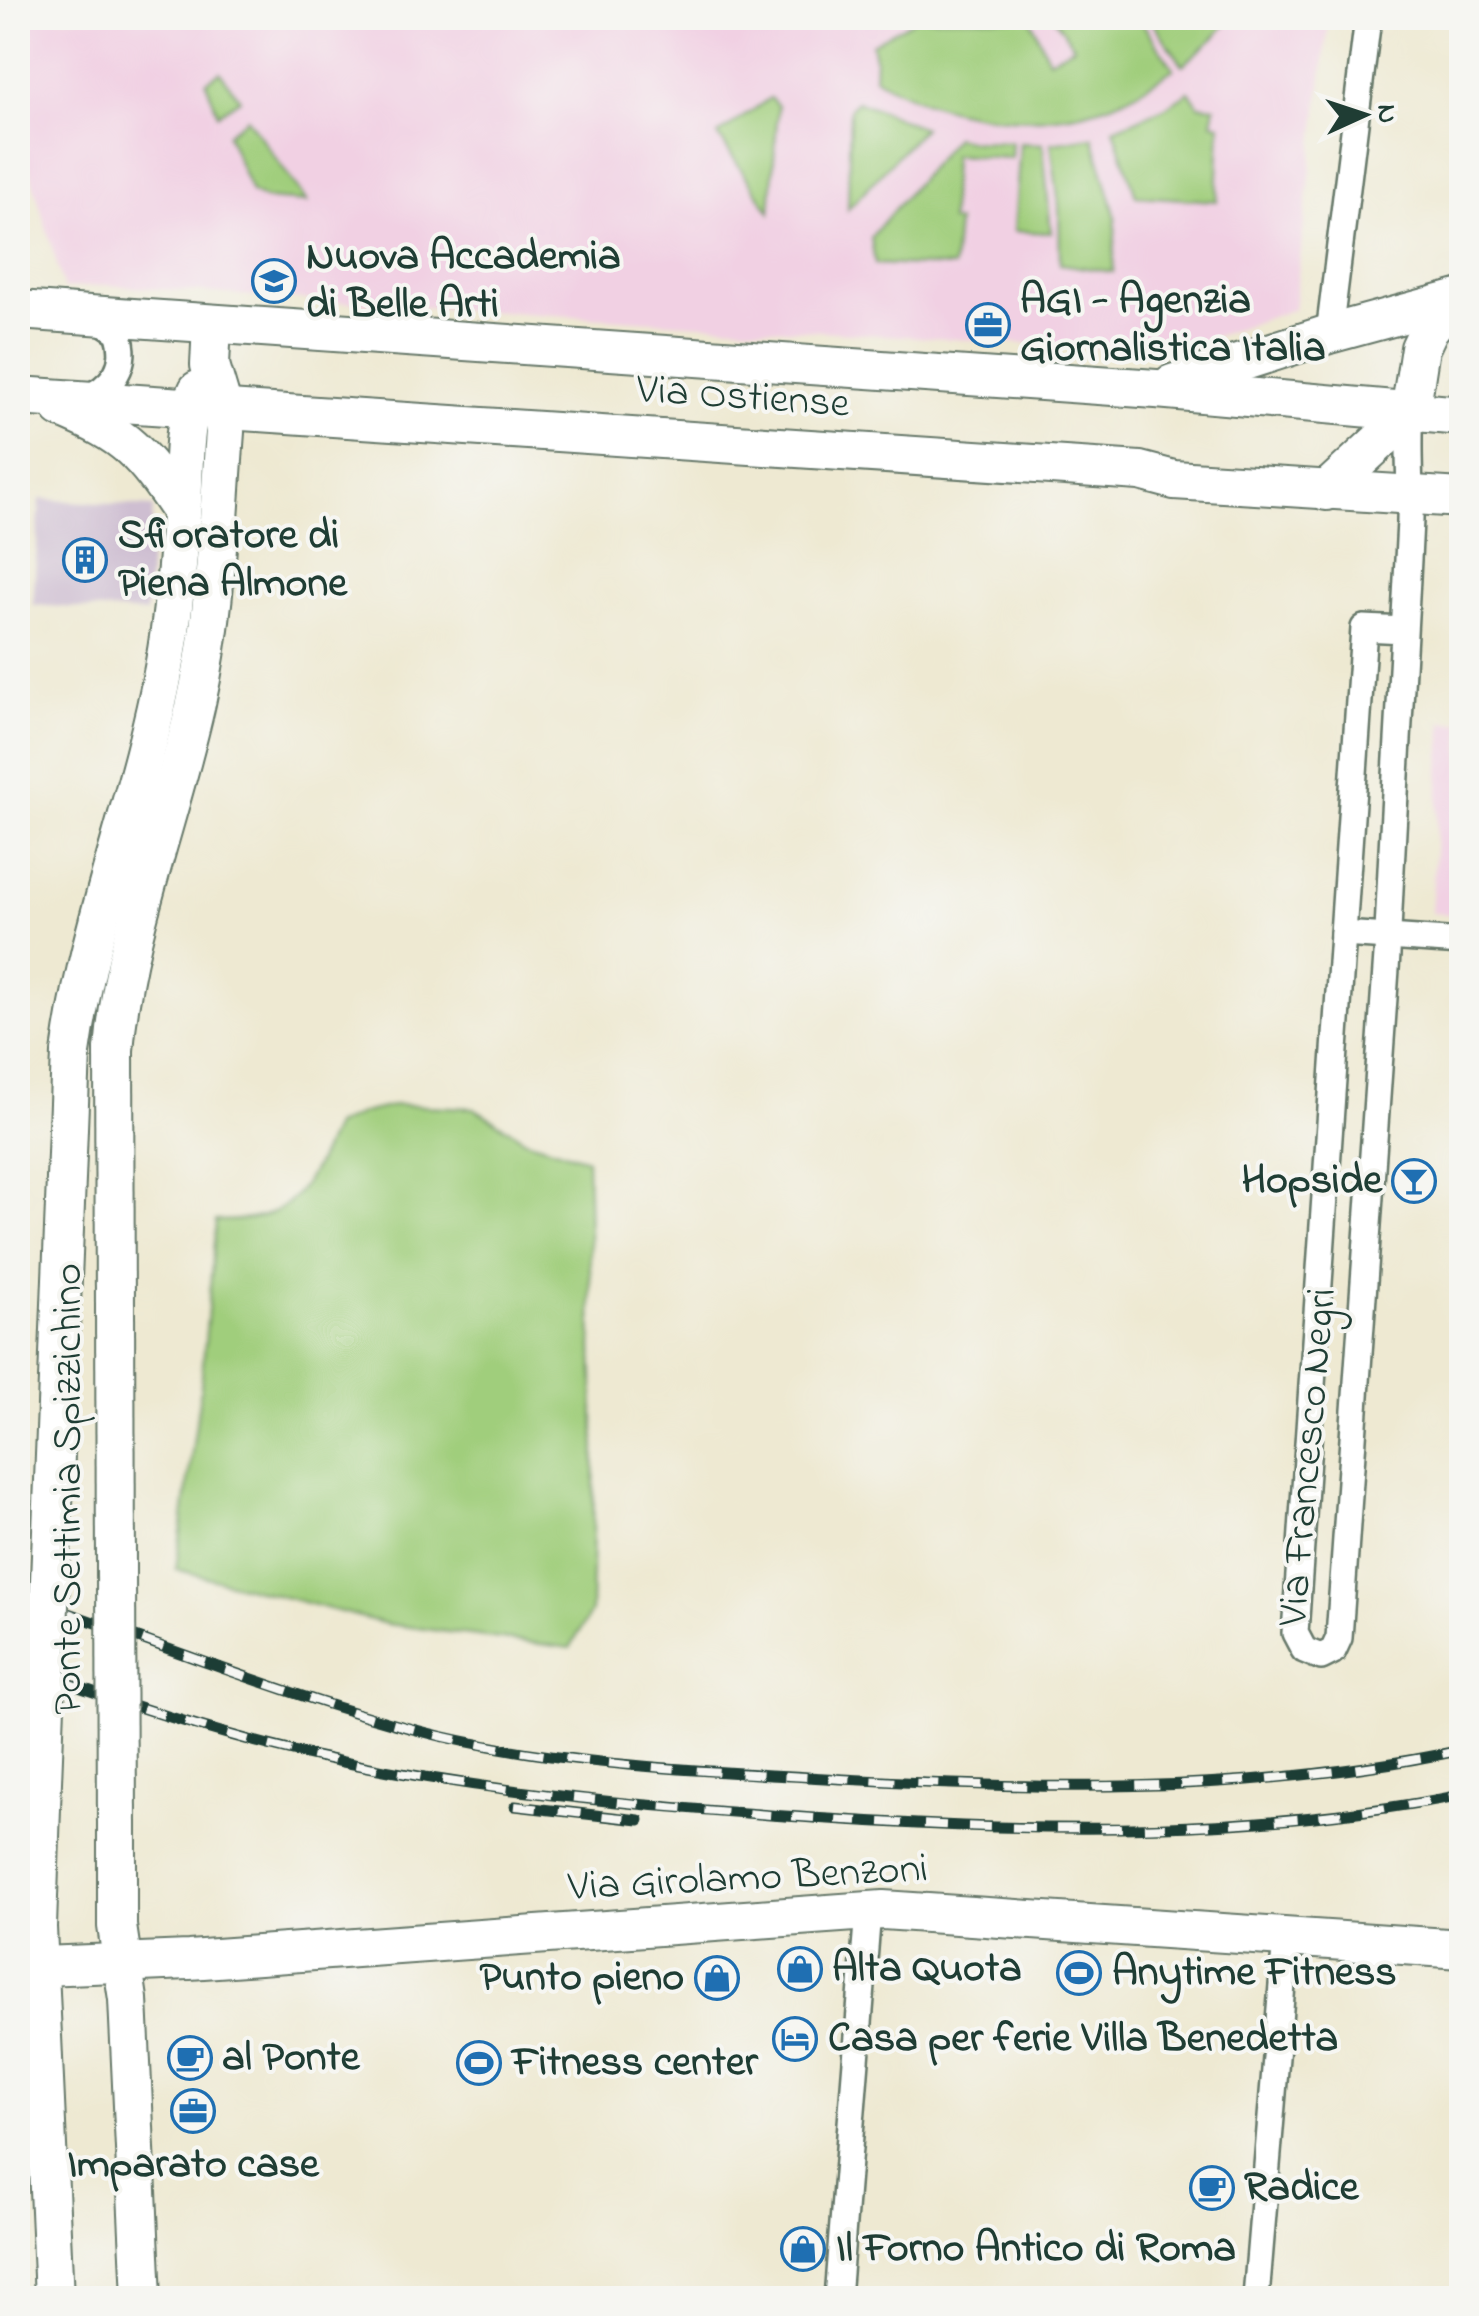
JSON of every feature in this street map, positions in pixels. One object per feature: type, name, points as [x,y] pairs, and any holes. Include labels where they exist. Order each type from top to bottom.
[{"type":"main road","points":[[1156,389],[1329,334],[1457,300]]},
{"type":"main road","points":[[1326,492],[1410,413],[1420,348],[1433,322],[1457,300]]},
{"type":"main road","name":"Via Ostiense","points":[[18,310],[1156,389],[1462,416]]},
{"type":"main road","points":[[206,411],[212,324]]},
{"type":"main road","points":[[26,397],[124,439],[149,463],[181,510]]},
{"type":"main road","name":"Via Ostiense","points":[[26,397],[639,436],[1121,470],[1174,480],[1326,492],[1462,498]]},
{"type":"main road","name":"Ponte Settimia Spizzichino","points":[[54,2298],[28,1967],[37,1909],[71,1053],[88,959],[155,713],[171,622],[181,510],[206,411]]},
{"type":"main road","name":"Ponte Settimia Spizzichino","points":[[142,2298],[128,1998],[118,1933],[114,1050],[120,995],[133,936],[200,686],[216,552],[206,411]]},
{"type":"main road","name":"Via Girolamo Benzoni","points":[[28,1967],[118,1933],[868,1911],[1462,1949]]},
{"type":"street","points":[[1329,334],[1368,18]]},
{"type":"street","points":[[83,400],[110,385],[119,371],[122,352],[118,332],[90,314]]},
{"type":"street","points":[[1350,408],[1376,447]]},
{"type":"street","name":"Via Francesco Negri","points":[[1404,630],[1364,628],[1295,1634],[1304,1650],[1322,1656],[1334,1651],[1339,1638],[1387,937],[1404,630],[1410,496],[1410,413]]},
{"type":"street","points":[[1344,934],[1462,942]]},
{"type":"street","points":[[837,2298],[868,1911]]},
{"type":"street","points":[[1256,2298],[1286,1936]]},
{"type":"shaded area","points":[[18,18],[1329,18],[1294,309],[1179,353],[106,285],[64,289],[18,130]]},
{"type":"shaded area","points":[[40,499],[153,507],[146,613],[33,605]]},
{"type":"shaded area","points":[[1443,722],[1461,723],[1461,915],[1431,913]]},
{"type":"green space","points":[[917,18],[1030,18],[1049,60],[1074,46],[1054,18],[1139,18],[1174,69],[1128,97],[1091,110],[1027,119],[963,112],[902,92],[874,77],[872,44]]},
{"type":"green space","points":[[1149,18],[1231,18],[1183,65]]},
{"type":"green space","points":[[220,72],[240,99],[218,114],[206,82]]},
{"type":"green space","points":[[1189,92],[1199,105],[1215,107],[1212,122],[1220,124],[1217,201],[1136,196],[1114,129],[1164,108]]},
{"type":"green space","points":[[770,98],[778,106],[770,212],[718,135]]},
{"type":"green space","points":[[857,101],[923,128],[848,209],[850,108]]},
{"type":"green space","points":[[247,118],[307,202],[265,199],[251,192],[227,134]]},
{"type":"green space","points":[[955,137],[1012,142],[1011,158],[953,155],[950,221],[957,222],[953,267],[875,264],[871,237]]},
{"type":"green space","points":[[1093,137],[1116,218],[1113,272],[1060,264],[1059,205],[1051,143]]},
{"type":"green space","points":[[1020,143],[1043,144],[1051,233],[1014,231]]},
{"type":"green space","points":[[396,1105],[474,1108],[526,1140],[587,1159],[595,1449],[591,1612],[570,1648],[387,1624],[176,1569],[201,1386],[216,1221],[255,1218],[284,1206],[305,1182],[334,1126],[362,1113]]},
{"type":"railway","points":[[18,1596],[386,1722],[485,1746],[623,1764],[972,1785],[1136,1786],[1299,1775],[1462,1750]]},
{"type":"railway","points":[[18,1666],[179,1720],[302,1753],[468,1784],[656,1806],[923,1824],[1154,1827],[1308,1818],[1462,1795]]},
{"type":"railway","points":[[515,1806],[639,1820]]},
{"type":"place","name":"Nuova Accademia di Belle Arti","points":[[274,281]]},
{"type":"place","name":"AGI - Agenzia Giornalistica Italia","points":[[988,325]]},
{"type":"place","name":"Sfioratore di Piena Almone","points":[[85,560]]},
{"type":"place","name":"Hopside","points":[[1414,1181]]},
{"type":"place","name":"Alta Quota","points":[[800,1969]]},
{"type":"place","name":"Anytime Fitness","points":[[1079,1973]]},
{"type":"place","name":"Punto pieno","points":[[717,1978]]},
{"type":"place","name":"Casa per ferie Villa Benedetta","points":[[795,2039]]},
{"type":"place","name":"al Ponte","points":[[190,2058]]},
{"type":"place","name":"Fitness center","points":[[479,2063]]},
{"type":"place","name":"Imparato case","points":[[193,2111]]},
{"type":"place","name":"Radice","points":[[1212,2188]]},
{"type":"place","name":"Il Forno Antico di Roma","points":[[803,2249]]}]
